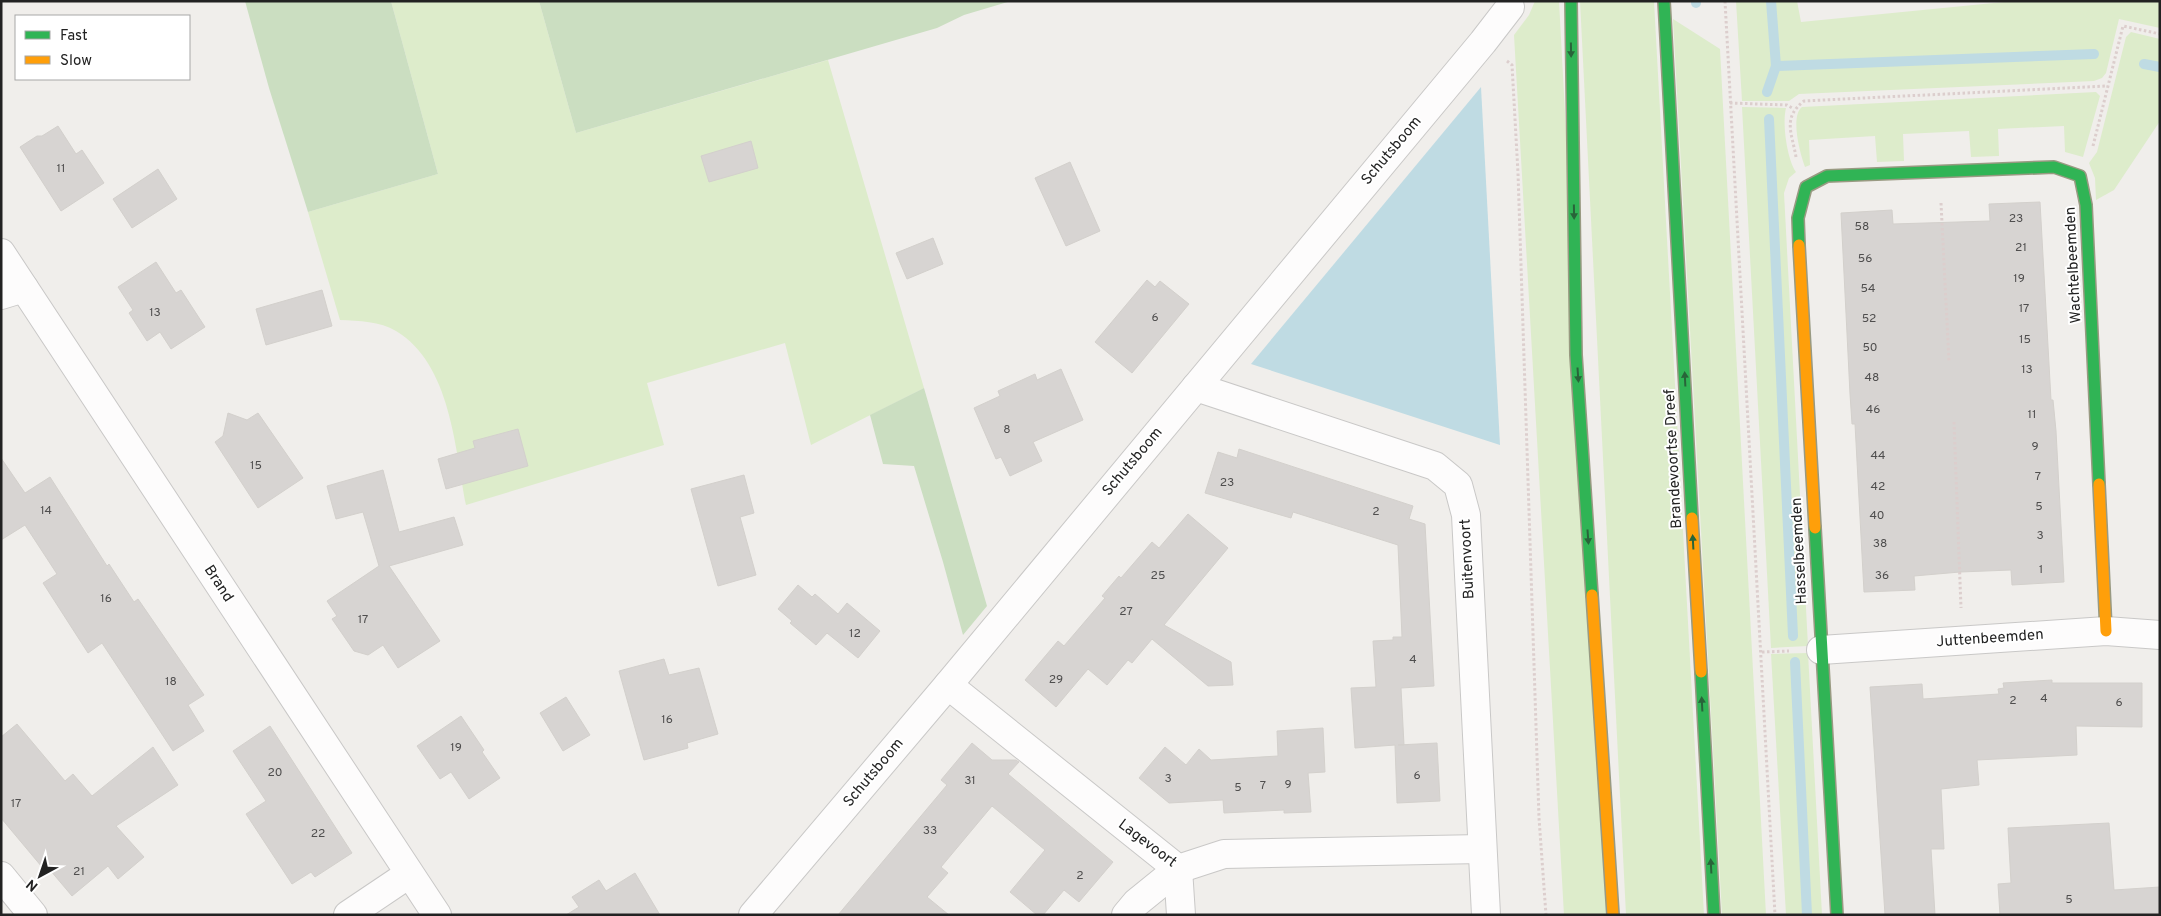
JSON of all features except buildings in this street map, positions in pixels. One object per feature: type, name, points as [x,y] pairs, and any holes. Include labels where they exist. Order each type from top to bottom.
[{"type":"main road","points":[[1570,1],[1576,355],[1614,915]]},
{"type":"main road","name":"Brandevoortse Dreef","points":[[1664,1],[1714,915]]},
{"type":"main road","points":[[1806,187],[1827,176],[2054,167],[2080,176]]},
{"type":"main road","name":"Wachtelbeemden","points":[[2080,176],[2086,205],[2106,631]]},
{"type":"main road","name":"Hasselbeemden","points":[[1806,187],[1798,218],[1837,915]]},
{"type":"street","name":"Schutsboom","points":[[753,915],[948,685],[1483,42],[1510,7]]},
{"type":"street","name":"Brand","points":[[1,253],[12,292],[437,915]]},
{"type":"street","name":"Buitenvoort","points":[[1196,387],[1435,466],[1458,485],[1466,515],[1486,915]]},
{"type":"street","name":"Juttenbeemden","points":[[1821,650],[2106,631],[2160,635]]},
{"type":"street","name":"Lagevoort","points":[[948,685],[1178,869],[1224,854],[1482,849]]},
{"type":"street","points":[[1126,915],[1136,903],[1178,869]]},
{"type":"street","points":[[1178,869],[1181,915]]},
{"type":"street","points":[[348,915],[409,874]]},
{"type":"street","points":[[1,876],[34,915]]},
{"type":"path","points":[[1726,1],[1775,915]]},
{"type":"path","points":[[2080,176],[2092,153],[2123,26],[2160,34]]},
{"type":"path","points":[[1483,42],[1512,66],[1519,193],[1539,818],[1546,915]]},
{"type":"path","points":[[1806,187],[1797,166],[1790,118],[1794,109],[1804,101],[2107,86]]},
{"type":"path","points":[[1730,103],[1787,104],[1794,109]]},
{"type":"path","points":[[1940,173],[1949,362]]},
{"type":"path","points":[[1954,422],[1963,641]]},
{"type":"green space","points":[[245,1],[391,1],[438,174],[308,212],[269,88]]},
{"type":"green space","points":[[391,1],[539,1],[576,133],[828,60],[924,388],[811,445],[785,343],[647,383],[664,445],[466,505],[448,409],[429,364],[414,346],[390,328],[369,322],[340,320],[308,212],[438,174]]},
{"type":"green space","points":[[539,1],[1011,1],[964,15],[937,28],[576,133]]},
{"type":"green space","points":[[1535,1],[1559,1],[1608,915],[1564,915],[1514,35],[1529,15]]},
{"type":"green space","points":[[1580,1],[1654,1],[1704,915],[1626,915]]},
{"type":"green space","points":[[1736,1],[1797,1],[1801,22],[2014,1],[2160,1],[2160,28],[2119,19],[2106,73],[2102,78],[2094,81],[1799,94],[1789,101],[1742,101]]},
{"type":"green space","points":[[1673,19],[1720,49],[1766,915],[1722,915]]},
{"type":"green space","points":[[2131,32],[2160,39],[2160,121],[2114,190],[2096,200],[2095,178],[2089,163],[2097,152],[2126,37]]},
{"type":"green space","points":[[2096,92],[2100,96],[2083,157],[2065,152],[2064,126],[1998,129],[1999,156],[1971,157],[1969,131],[1903,134],[1904,161],[1877,162],[1875,136],[1809,140],[1810,165],[1805,167],[1797,136],[1798,112],[1802,107]]},
{"type":"green space","points":[[1742,107],[1786,108],[1786,141],[1790,159],[1796,172],[1789,178],[1784,193],[1808,646],[1771,648]]},
{"type":"green space","points":[[924,388],[987,606],[963,635],[914,466],[883,464],[870,415]]},
{"type":"green space","points":[[1808,653],[1822,915],[1786,915],[1771,654]]},
{"type":"water","points":[[1481,87],[1500,445],[1251,364]]},
{"type":"waterway","points":[[1771,1],[1776,66],[2094,54]]},
{"type":"waterway","points":[[2144,64],[2160,67]]},
{"type":"waterway","points":[[1767,92],[1776,66]]},
{"type":"waterway","points":[[1769,119],[1793,636]]},
{"type":"waterway","points":[[1795,662],[1807,915]]},
{"type":"traffic: fast","points":[[1571,1],[1576,355],[1592,595]]},
{"type":"traffic: fast","points":[[1664,1],[1692,518]]},
{"type":"traffic: fast","points":[[1799,245],[1798,218],[1806,187],[1827,176],[2054,167],[2080,176],[2086,205],[2099,484]]},
{"type":"traffic: fast","points":[[1815,528],[1837,915]]},
{"type":"traffic: fast","points":[[1701,672],[1714,915]]},
{"type":"traffic: slow","points":[[1799,245],[1815,528]]},
{"type":"traffic: slow","points":[[2099,484],[2106,631]]},
{"type":"traffic: slow","points":[[1692,518],[1701,672]]},
{"type":"traffic: slow","points":[[1592,595],[1613,915]]}]
